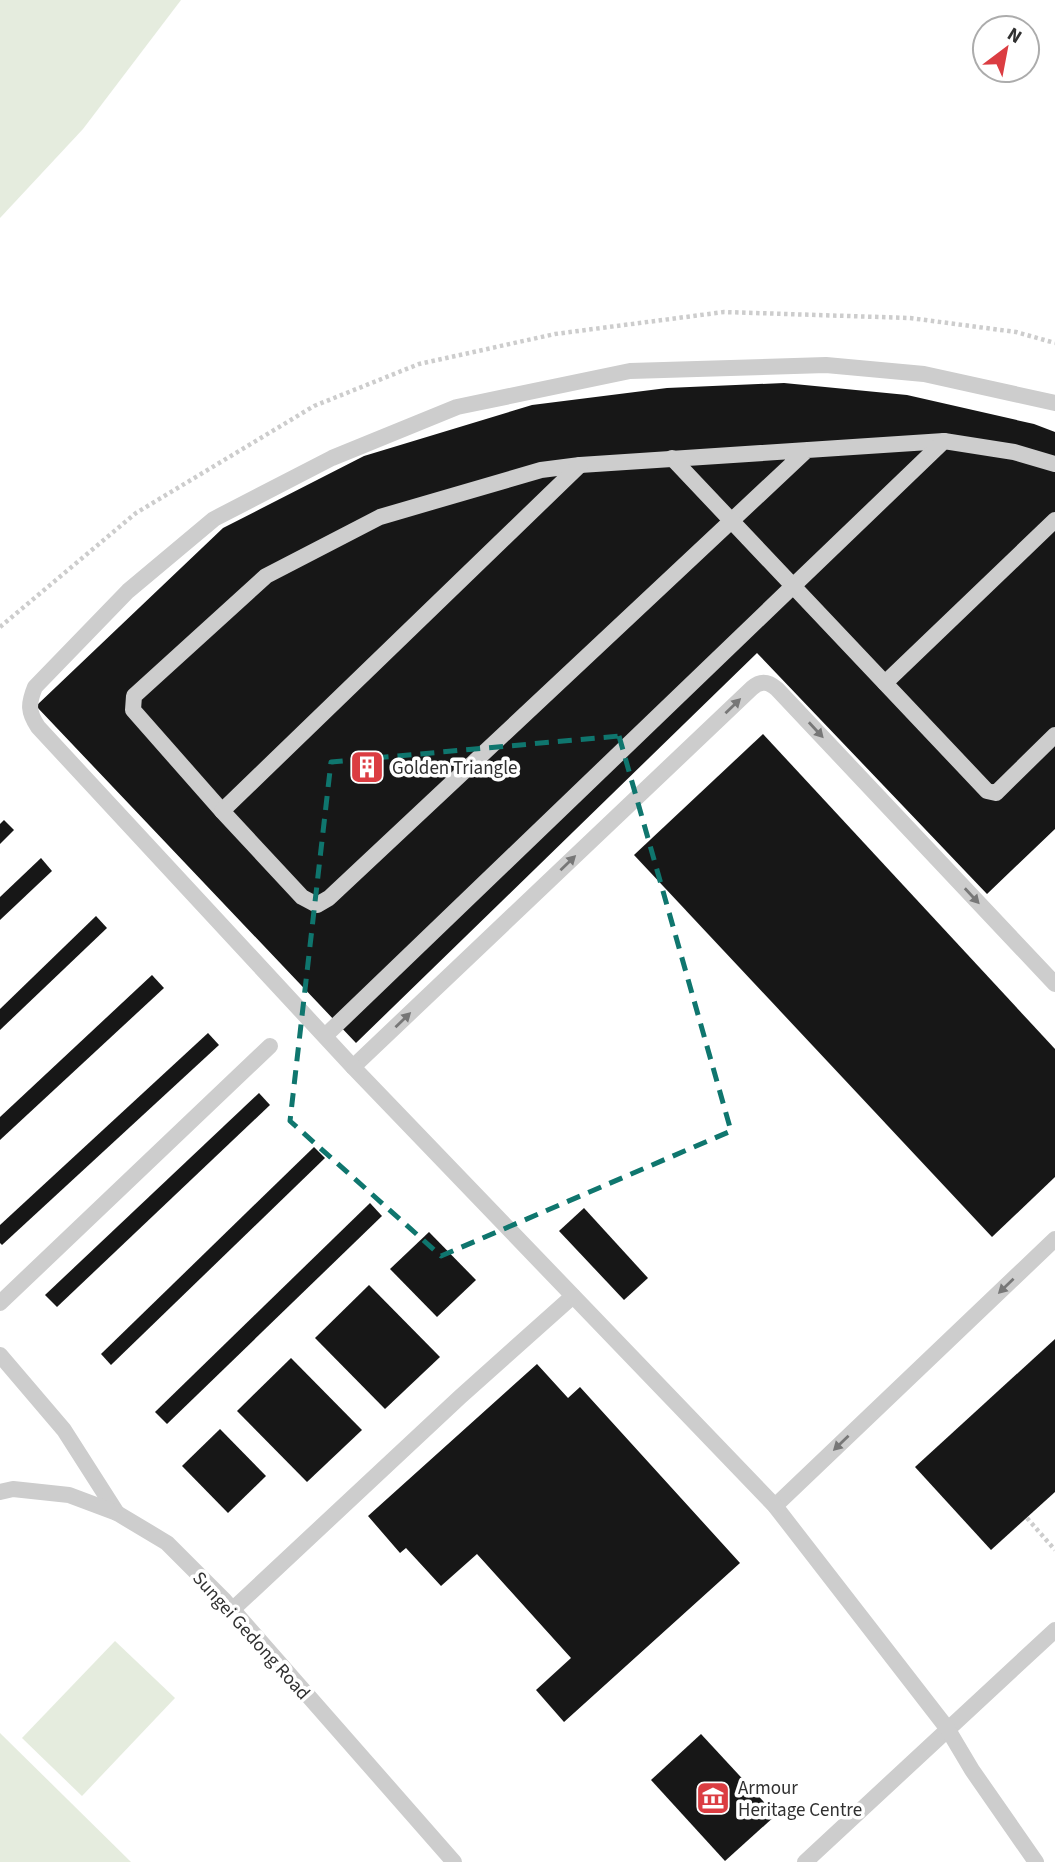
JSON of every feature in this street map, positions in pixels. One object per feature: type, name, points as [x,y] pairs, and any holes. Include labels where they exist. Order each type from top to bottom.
[{"type":"lane","points":[[1036,1862],[972,1770],[947,1728],[775,1506],[353,1067],[38,727],[30,714],[29,702],[35,687],[128,591],[214,519],[332,458],[457,407],[630,372],[826,365],[924,374],[1055,403]]},
{"type":"lane","points":[[326,1036],[944,441]]},
{"type":"lane","points":[[807,450],[329,898],[317,905],[302,897],[140,721],[133,710],[134,696],[267,576],[380,517],[541,470],[672,458],[944,441],[1014,452],[1055,464]]},
{"type":"lane","points":[[672,458],[987,791],[996,793],[1055,735]]},
{"type":"lane","points":[[222,811],[580,465]]},
{"type":"lane","points":[[885,683],[1055,520]]},
{"type":"lane","points":[[353,1067],[752,688],[762,682],[778,689],[1054,979]]},
{"type":"lane","points":[[0,1303],[270,1046]]},
{"type":"lane","points":[[775,1506],[1055,1239]]},
{"type":"lane","points":[[232,1610],[460,1397],[573,1296]]},
{"type":"lane","points":[[0,1355],[64,1430],[117,1513]]},
{"type":"lane","name":"Sungei Gedong Road","points":[[0,1492],[13,1489],[69,1495],[117,1513],[167,1544],[232,1610],[454,1862]]},
{"type":"lane","points":[[805,1862],[1055,1630]]},
{"type":"path","points":[[1027,1518],[1055,1550]]},
{"type":"highlighted area","points":[[619,736],[731,1131],[441,1256],[290,1121],[331,762]]},
{"type":"shaded area","points":[[0,0],[181,0],[83,129],[0,218]]},
{"type":"shaded area","points":[[115,1641],[175,1698],[82,1796],[22,1738]]},
{"type":"shaded area","points":[[0,1733],[131,1862],[0,1862]]},
{"type":"building","name":"Golden Triangle","points":[[784,383],[907,395],[1034,424],[1055,432],[1055,829],[987,894],[757,653],[356,1043],[36,706],[223,528],[364,456],[532,405],[667,388]]},
{"type":"building","points":[[763,734],[1055,1049],[1055,1177],[992,1237],[634,855]]},
{"type":"building","points":[[4,820],[14,830],[0,844],[0,824]]},
{"type":"building","points":[[41,858],[52,871],[0,920],[0,897]]},
{"type":"building","points":[[96,916],[107,928],[0,1030],[0,1009]]},
{"type":"building","points":[[152,975],[164,988],[0,1140],[0,1117]]},
{"type":"building","points":[[208,1033],[219,1045],[2,1245],[0,1225]]},
{"type":"building","points":[[259,1093],[270,1105],[57,1307],[45,1295]]},
{"type":"building","points":[[314,1147],[325,1158],[111,1365],[101,1354]]},
{"type":"building","points":[[370,1203],[382,1216],[167,1424],[155,1412]]},
{"type":"building","points":[[584,1208],[648,1278],[624,1300],[559,1231]]},
{"type":"building","points":[[429,1232],[476,1280],[437,1317],[390,1269]]},
{"type":"building","points":[[369,1285],[440,1357],[385,1409],[315,1338]]},
{"type":"building","points":[[1055,1339],[1055,1492],[991,1550],[915,1467]]},
{"type":"building","points":[[291,1358],[362,1430],[307,1482],[237,1411]]},
{"type":"building","points":[[537,1364],[568,1398],[580,1387],[740,1563],[564,1722],[536,1690],[571,1658],[477,1554],[441,1586],[406,1548],[400,1553],[368,1516]]},
{"type":"building","points":[[220,1429],[266,1476],[228,1513],[182,1466]]},
{"type":"building","name":"Armour Heritage Centre","points":[[701,1734],[776,1815],[725,1861],[651,1780]]},
{"type":"place","name":"Golden Triangle","points":[[367,767]]},
{"type":"place","name":"Armour Heritage Centre","points":[[713,1798]]}]
